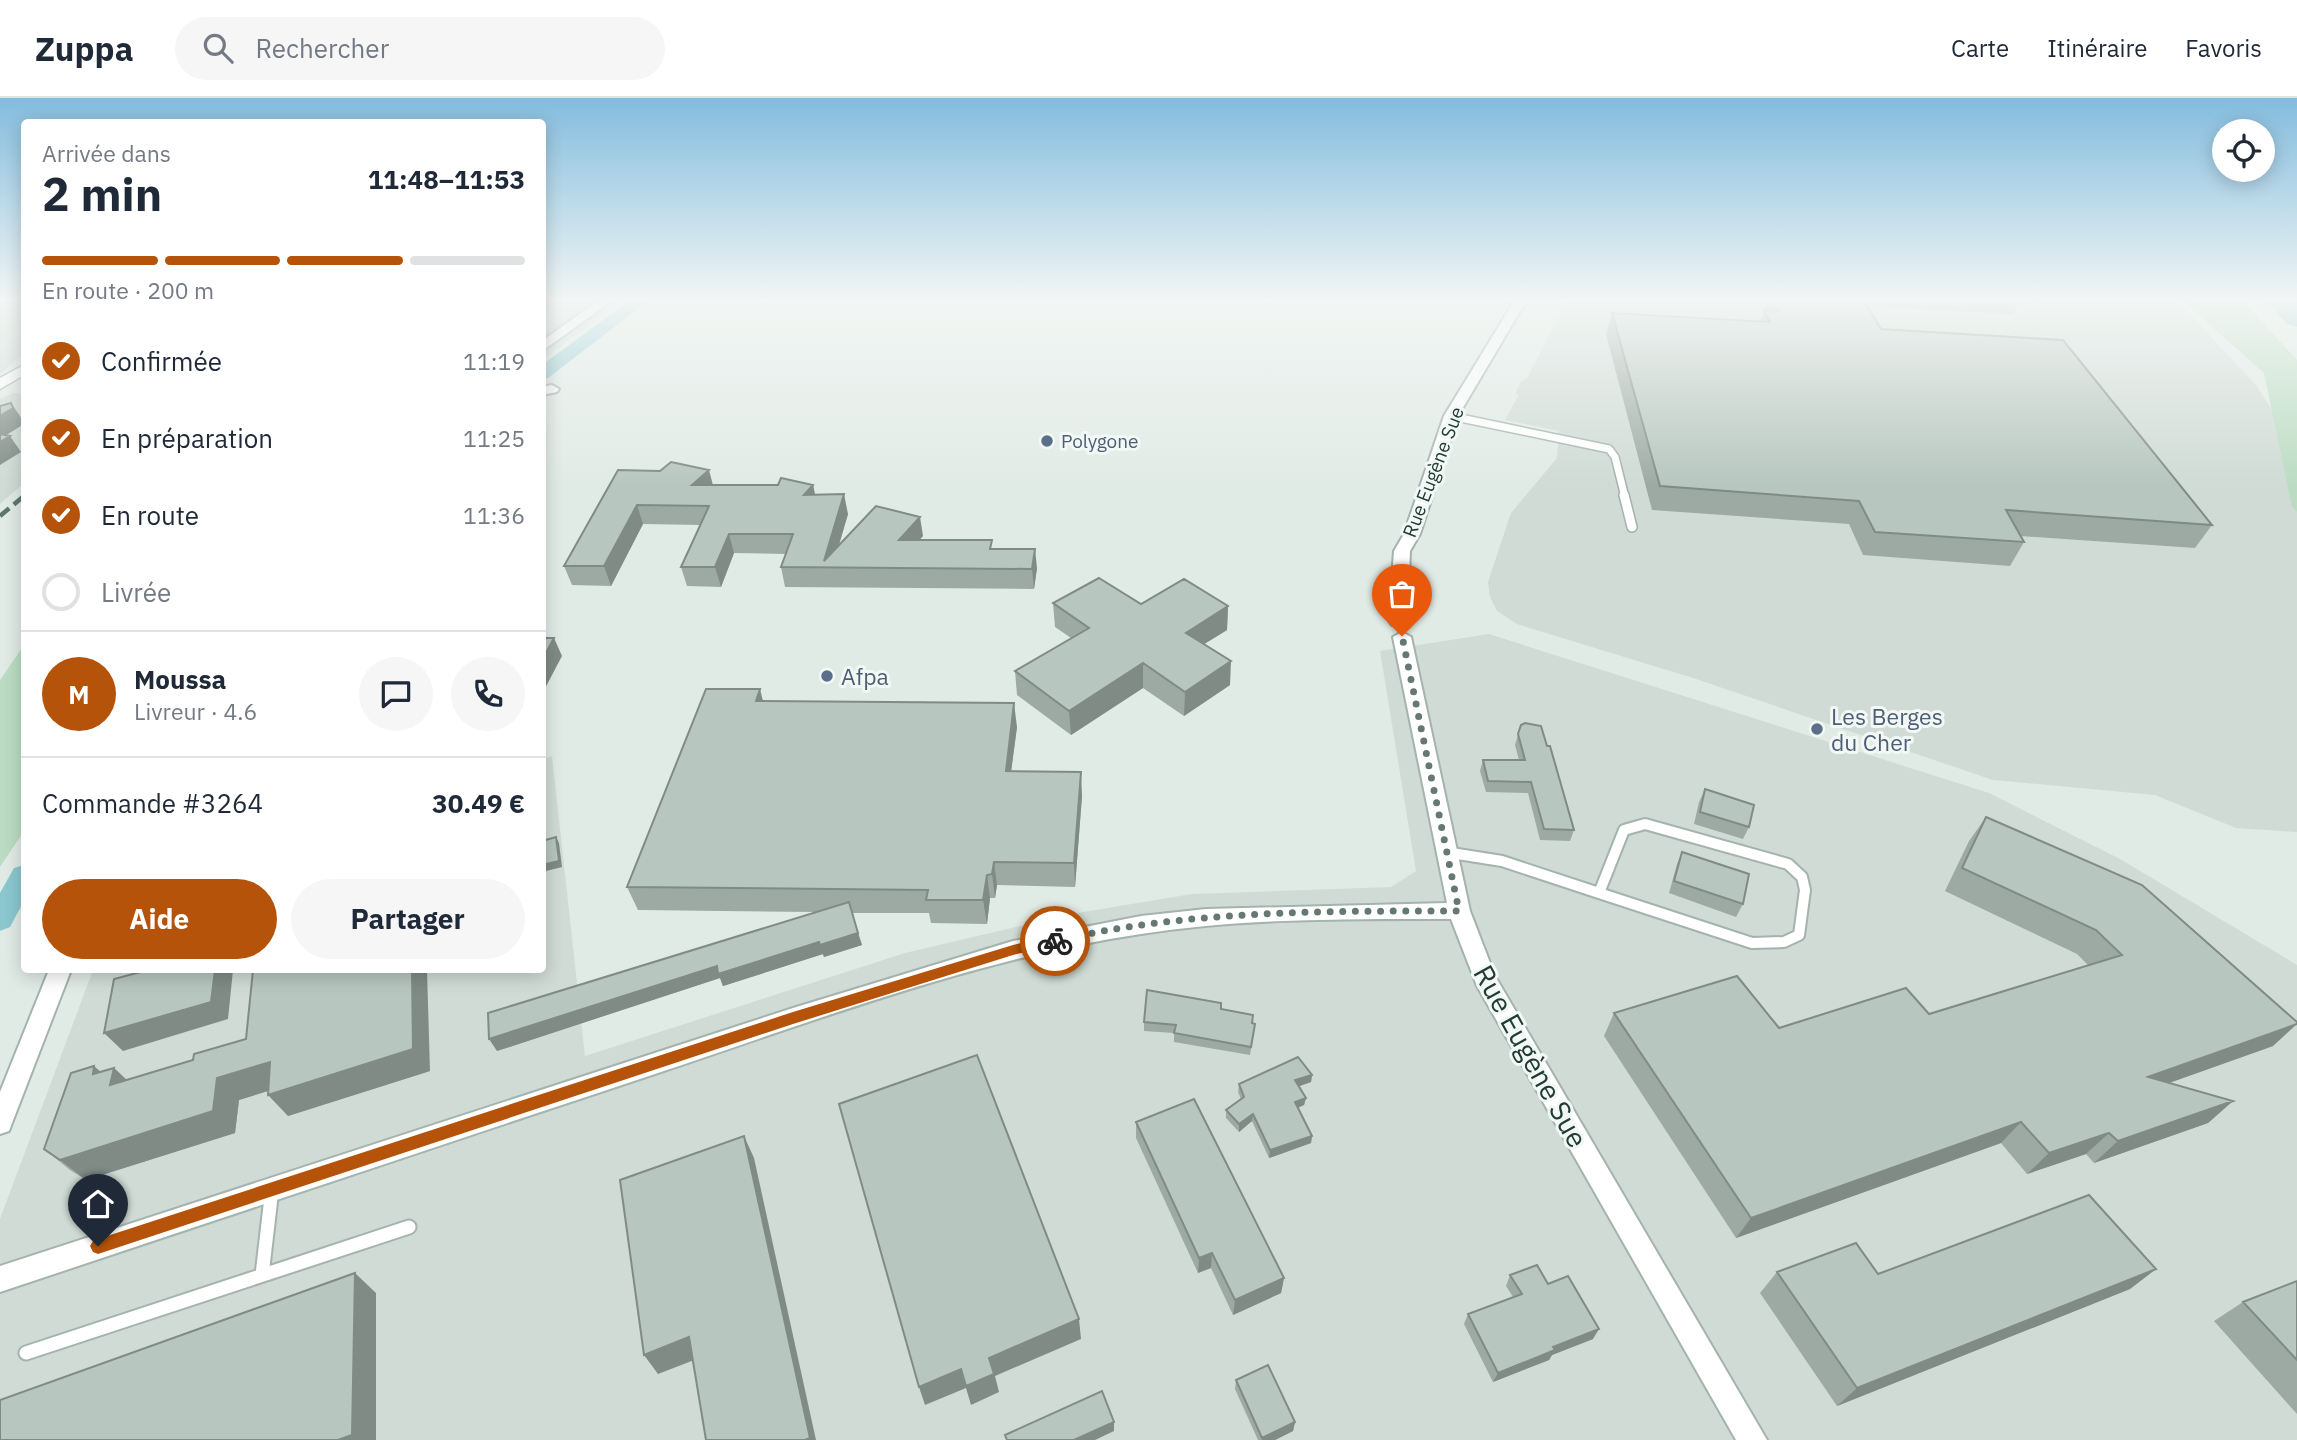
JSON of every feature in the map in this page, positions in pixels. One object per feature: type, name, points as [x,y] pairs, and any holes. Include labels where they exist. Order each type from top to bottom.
[{"type":"main road","points":[[0,385],[21,372]]},
{"type":"street","name":"Rue Eugène Sue","points":[[1484,361],[1451,416],[1412,534],[1402,551],[1400,629],[1444,852],[1459,911],[1485,979],[1752,1440]]},
{"type":"street","points":[[0,1279],[793,1018],[1013,950],[1141,925],[1206,918],[1376,911],[1459,911]]},
{"type":"street","points":[[0,1123],[59,973]]},
{"type":"lane","points":[[1451,416],[1609,449],[1615,457],[1632,527]]},
{"type":"lane","points":[[1444,852],[1502,861],[1752,943],[1784,942],[1799,934],[1805,890],[1802,877],[1788,864],[1648,824],[1629,826],[1624,830],[1599,892]]},
{"type":"lane","points":[[262,1275],[272,1189]]},
{"type":"lane","points":[[26,1353],[409,1227]]},
{"type":"shaded area","points":[[0,361],[15,361],[0,374]]},
{"type":"shaded area","points":[[1536,361],[2233,361],[2256,385],[2297,450],[2297,832],[2236,828],[2155,795],[1993,780],[1693,678],[1517,624],[1497,611],[1490,597],[1488,582],[1511,513],[1557,458],[1559,431],[1505,420],[1518,396],[1516,392],[1521,381],[1527,378]]},
{"type":"shaded area","points":[[13,393],[21,394],[21,486],[0,504],[0,399]]},
{"type":"shaded area","points":[[1489,634],[1989,793],[2120,859],[2297,965],[2297,1440],[0,1440],[0,1219],[92,973],[546,973],[546,758],[552,756],[585,1056],[905,953],[1071,914],[1192,894],[1391,887],[1416,871],[1380,651]]},
{"type":"green space","points":[[2250,361],[2297,361],[2297,512],[2292,507],[2264,373]]},
{"type":"green space","points":[[21,649],[21,836],[0,867],[0,680]]},
{"type":"building","points":[[1625,361],[2080,361],[2212,525],[2006,510],[2024,542],[1875,532],[1859,501],[1660,486]]},
{"type":"building","points":[[11,403],[13,408],[0,416],[0,406]]},
{"type":"building","points":[[0,434],[10,436],[0,442]]},
{"type":"building","points":[[671,462],[709,470],[692,485],[778,485],[781,478],[813,485],[804,495],[844,494],[824,561],[876,506],[920,517],[899,540],[992,540],[990,549],[1035,549],[1032,569],[781,567],[793,534],[729,534],[715,567],[681,567],[709,506],[637,505],[604,566],[564,566],[618,470],[660,471]]},
{"type":"building","points":[[1099,578],[1141,604],[1184,579],[1228,606],[1186,633],[1231,661],[1185,692],[1143,663],[1069,711],[1015,671],[1089,628],[1053,603]]},
{"type":"building","points":[[546,638],[554,638],[546,653]]},
{"type":"building","points":[[706,689],[760,689],[756,701],[1014,703],[1006,771],[1081,772],[1074,863],[994,862],[992,874],[987,875],[983,900],[926,900],[928,890],[627,887]]},
{"type":"building","points":[[1525,723],[1541,726],[1547,746],[1550,746],[1574,830],[1544,829],[1531,782],[1488,781],[1483,760],[1525,760],[1518,734],[1521,725]]},
{"type":"building","points":[[1705,789],[1754,805],[1749,827],[1700,812]]},
{"type":"building","points":[[1986,817],[2142,885],[2297,1024],[2148,1077],[2233,1101],[2118,1141],[2109,1133],[2049,1153],[2021,1122],[1751,1218],[1614,1013],[1737,976],[1779,1028],[1906,988],[1929,1014],[2122,955],[2096,930],[1962,868]]},
{"type":"building","points":[[556,837],[559,861],[546,864],[546,840]]},
{"type":"building","points":[[1682,852],[1749,874],[1743,904],[1674,881]]},
{"type":"building","points":[[849,902],[858,933],[820,945],[819,942],[718,974],[717,966],[489,1039],[488,1013]]},
{"type":"building","points":[[137,973],[215,973],[211,1002],[104,1033],[114,979]]},
{"type":"building","points":[[253,973],[412,973],[413,1049],[268,1095],[270,1062],[217,1078],[213,1111],[60,1160],[44,1149],[71,1073],[94,1066],[93,1074],[114,1068],[110,1085],[193,1060],[194,1054],[246,1039]]},
{"type":"building","points":[[1147,990],[1221,1003],[1221,1009],[1253,1015],[1252,1023],[1255,1024],[1251,1047],[1174,1033],[1176,1025],[1144,1022]]},
{"type":"building","points":[[977,1055],[1079,1319],[989,1358],[994,1374],[966,1386],[961,1369],[919,1387],[839,1104]]},
{"type":"building","points":[[1298,1057],[1312,1075],[1295,1080],[1306,1098],[1295,1102],[1312,1136],[1270,1150],[1253,1114],[1239,1124],[1226,1110],[1244,1097],[1239,1084]]},
{"type":"building","points":[[1194,1099],[1284,1278],[1235,1300],[1212,1253],[1199,1258],[1136,1122]]},
{"type":"building","points":[[744,1136],[810,1438],[805,1440],[706,1440],[689,1337],[644,1355],[620,1180]]},
{"type":"building","points":[[2089,1195],[2156,1269],[1857,1388],[1777,1272],[1856,1243],[1878,1274]]},
{"type":"building","points":[[1537,1265],[1548,1284],[1568,1276],[1599,1329],[1498,1373],[1468,1314],[1522,1294],[1510,1275]]},
{"type":"building","points":[[355,1273],[352,1435],[338,1440],[0,1440],[0,1400]]},
{"type":"building","points":[[2297,1281],[2297,1360],[2243,1302]]},
{"type":"building","points":[[1268,1365],[1295,1422],[1262,1438],[1236,1380]]},
{"type":"building","points":[[1102,1391],[1114,1422],[1074,1440],[1007,1440],[1005,1435]]},
{"type":"waterway","points":[[546,371],[560,361]]},
{"type":"waterway","points":[[0,919],[21,881]]},
{"type":"railway","points":[[0,516],[21,498]]},
{"type":"way so far","points":[[1055,941],[1141,925],[1206,918],[1376,911],[1459,911],[1444,852],[1402,636]]},
{"type":"place","name":"Polygone","points":[[1047,441]]},
{"type":"place","name":"Afpa","points":[[827,676]]},
{"type":"place","name":"Les Berges du Cher","points":[[1817,729]]},
{"type":"route","points":[[98,1246],[793,1018],[1013,950],[1055,941]]}]
